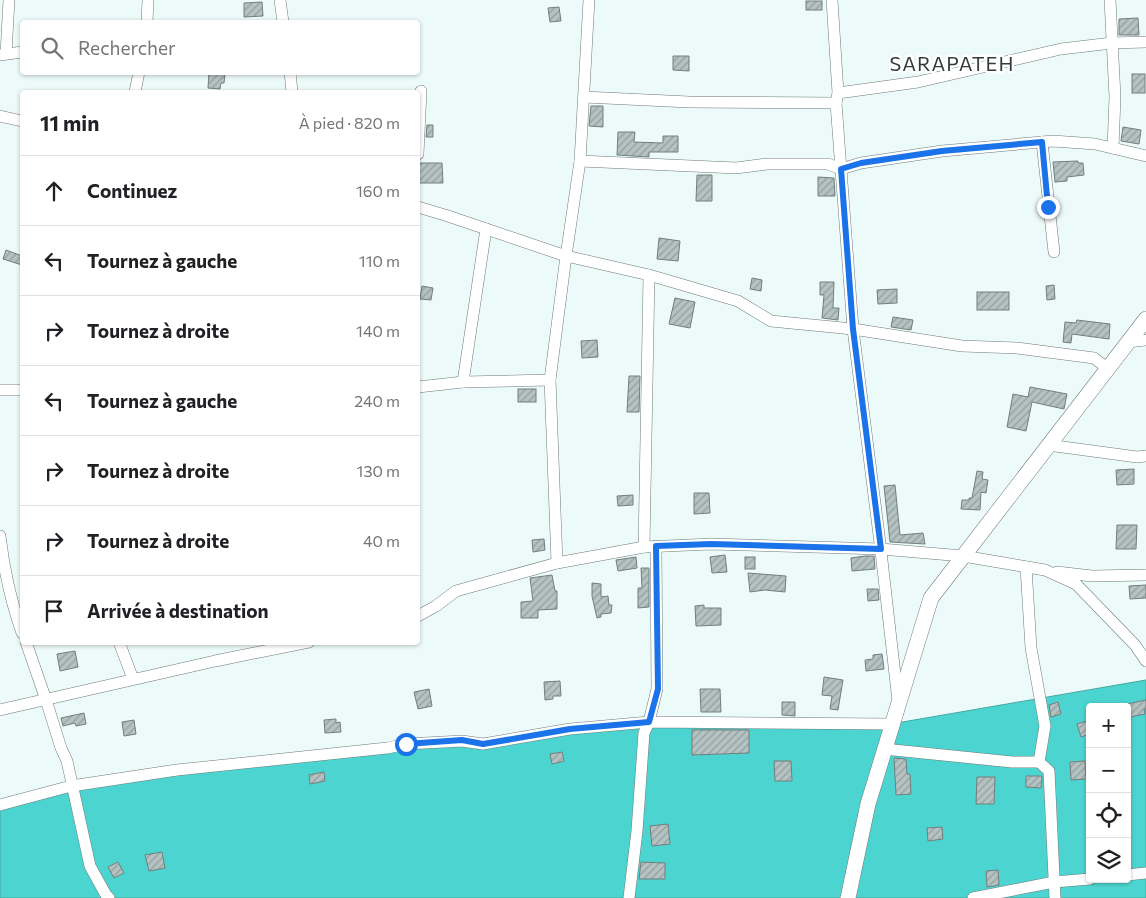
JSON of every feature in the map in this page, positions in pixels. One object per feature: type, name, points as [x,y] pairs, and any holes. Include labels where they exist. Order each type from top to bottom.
[{"type":"street","points":[[9,0],[3,54],[20,52]]},
{"type":"street","points":[[147,20],[148,0]]},
{"type":"street","points":[[280,0],[283,20]]},
{"type":"street","points":[[557,563],[550,380],[580,161],[589,0]]},
{"type":"street","points":[[832,0],[841,169],[853,329],[898,702]]},
{"type":"street","points":[[1110,0],[1116,97],[1113,148]]},
{"type":"street","points":[[584,97],[689,102],[837,98],[918,82],[1061,49],[1112,43],[1146,42]]},
{"type":"street","points":[[135,90],[138,75]]},
{"type":"street","points":[[290,75],[292,90]]},
{"type":"street","points":[[420,112],[421,91]]},
{"type":"street","points":[[0,116],[20,121]]},
{"type":"street","points":[[580,161],[736,168],[767,164],[828,164],[841,169],[870,161],[942,151],[1054,141],[1095,144],[1146,156]]},
{"type":"street","points":[[1042,142],[1054,252]]},
{"type":"street","points":[[420,208],[566,256],[649,275],[738,301],[771,321],[853,329],[962,346],[1017,348],[1094,358],[1107,368]]},
{"type":"street","points":[[463,382],[486,229]]},
{"type":"street","points":[[629,898],[637,832],[644,733],[658,689],[650,546],[649,275]]},
{"type":"street","points":[[848,898],[868,804],[931,598],[1146,319]]},
{"type":"street","points":[[1127,342],[1146,340]]},
{"type":"street","points":[[420,387],[463,382],[550,380]]},
{"type":"street","points":[[0,390],[20,390]]},
{"type":"street","points":[[1048,445],[1137,457],[1146,456]]},
{"type":"street","points":[[0,536],[1,556],[12,603],[20,627]]},
{"type":"street","points":[[420,615],[456,591],[557,563],[650,546],[711,544],[881,549],[963,556],[1092,576],[1146,575]]},
{"type":"street","points":[[1026,566],[1031,648],[1045,726],[1039,762]]},
{"type":"street","points":[[1045,570],[1076,584],[1135,645],[1146,661]]},
{"type":"street","points":[[27,645],[67,761],[90,866],[109,898]]},
{"type":"street","points":[[120,645],[132,679]]},
{"type":"street","points":[[0,710],[282,646]]},
{"type":"street","points":[[0,805],[71,786],[178,770],[378,749],[406,744],[462,740],[483,744],[570,729],[649,722],[891,724]]},
{"type":"street","points":[[884,749],[1012,762],[1039,762],[1048,771],[1055,898]]},
{"type":"street","points":[[1131,875],[1146,873]]},
{"type":"street","points":[[973,898],[1002,895],[1054,882],[1086,879]]},
{"type":"water","points":[[1146,680],[1146,898],[0,898],[0,810],[71,786],[462,741],[649,722],[891,724]]},
{"type":"building","points":[[806,1],[822,1],[822,10],[806,10]]},
{"type":"building","points":[[262,2],[263,16],[244,17],[244,3]]},
{"type":"building","points":[[559,7],[561,21],[550,22],[548,8]]},
{"type":"building","points":[[1138,18],[1139,35],[1119,35],[1119,19]]},
{"type":"building","points":[[673,56],[689,56],[689,71],[673,70]]},
{"type":"building","points":[[1132,74],[1145,74],[1145,93],[1132,93]]},
{"type":"building","points":[[209,75],[225,75],[224,83],[221,83],[220,89],[208,88]]},
{"type":"building","points":[[591,106],[603,106],[603,127],[589,126]]},
{"type":"building","points":[[427,125],[433,125],[433,137],[426,137]]},
{"type":"building","points":[[1123,127],[1141,130],[1139,144],[1121,141]]},
{"type":"building","points":[[618,132],[635,132],[634,142],[663,143],[663,136],[678,136],[678,152],[649,152],[649,157],[617,155]]},
{"type":"building","points":[[1078,161],[1078,163],[1083,163],[1084,175],[1067,177],[1067,181],[1055,182],[1053,162]]},
{"type":"building","points":[[420,163],[442,163],[443,183],[420,183]]},
{"type":"building","points":[[697,175],[712,175],[712,201],[696,201]]},
{"type":"building","points":[[818,177],[834,178],[835,196],[818,196]]},
{"type":"building","points":[[659,238],[680,241],[678,261],[657,259]]},
{"type":"building","points":[[6,250],[20,255],[20,264],[3,259]]},
{"type":"building","points":[[752,278],[762,280],[761,291],[750,289]]},
{"type":"building","points":[[820,282],[834,282],[833,308],[839,308],[838,320],[822,318],[824,295],[820,295]]},
{"type":"building","points":[[1054,285],[1055,299],[1047,300],[1046,286]]},
{"type":"building","points":[[422,286],[433,288],[431,300],[420,299]]},
{"type":"building","points":[[897,289],[897,303],[878,304],[877,290]]},
{"type":"building","points":[[977,292],[1009,292],[1009,310],[977,310]]},
{"type":"building","points":[[675,298],[695,302],[690,328],[669,324]]},
{"type":"building","points":[[893,317],[913,320],[911,330],[891,327]]},
{"type":"building","points":[[1077,320],[1110,324],[1109,339],[1072,334],[1071,343],[1063,342],[1065,322],[1076,323]]},
{"type":"building","points":[[597,340],[598,357],[582,358],[581,341]]},
{"type":"building","points":[[629,376],[640,376],[639,412],[627,412]]},
{"type":"building","points":[[1030,387],[1067,394],[1064,409],[1032,402],[1026,431],[1007,427],[1013,394],[1028,397]]},
{"type":"building","points":[[518,389],[536,389],[536,402],[518,402]]},
{"type":"building","points":[[1134,469],[1134,484],[1117,485],[1116,470]]},
{"type":"building","points":[[977,471],[983,472],[982,479],[988,480],[986,493],[981,492],[980,510],[961,509],[962,500],[972,498]]},
{"type":"building","points":[[895,485],[900,535],[923,533],[925,544],[890,542],[884,486]]},
{"type":"building","points":[[694,493],[709,493],[710,513],[694,514]]},
{"type":"building","points":[[633,495],[633,505],[618,506],[617,496]]},
{"type":"building","points":[[1117,525],[1137,525],[1136,549],[1116,549]]},
{"type":"building","points":[[544,539],[545,550],[533,552],[532,540]]},
{"type":"building","points":[[725,555],[727,572],[712,573],[710,557]]},
{"type":"building","points":[[874,556],[875,569],[852,571],[851,558]]},
{"type":"building","points":[[636,557],[637,568],[618,571],[616,560]]},
{"type":"building","points":[[745,557],[755,557],[755,569],[745,569]]},
{"type":"building","points":[[641,568],[649,568],[649,607],[638,608],[638,588],[642,588]]},
{"type":"building","points":[[748,573],[786,576],[785,592],[765,590],[750,592]]},
{"type":"building","points":[[552,575],[555,591],[557,591],[557,609],[538,610],[538,618],[521,618],[521,602],[533,601],[530,578]]},
{"type":"building","points":[[592,583],[601,584],[601,597],[608,596],[609,605],[612,605],[611,613],[601,614],[601,617],[597,618],[592,596]]},
{"type":"building","points":[[1146,585],[1146,598],[1130,599],[1129,586]]},
{"type":"building","points":[[867,589],[878,589],[879,600],[868,601]]},
{"type":"building","points":[[704,605],[704,608],[721,608],[721,625],[696,626],[695,606]]},
{"type":"building","points":[[75,651],[78,667],[60,671],[57,654]]},
{"type":"building","points":[[882,654],[884,669],[866,671],[865,660],[873,659],[873,655]]},
{"type":"building","points":[[824,677],[843,680],[838,710],[830,709],[832,696],[822,695]]},
{"type":"building","points":[[560,681],[561,696],[553,696],[553,699],[545,700],[544,682]]},
{"type":"building","points":[[429,689],[432,706],[418,709],[414,692]]},
{"type":"building","points":[[700,689],[720,689],[721,712],[701,712]]},
{"type":"building","points":[[1146,700],[1145,714],[1131,717],[1131,703]]},
{"type":"building","points":[[782,702],[795,702],[795,716],[782,715]]},
{"type":"building","points":[[1058,702],[1061,714],[1051,717],[1049,705]]},
{"type":"building","points":[[84,713],[86,724],[76,726],[75,723],[63,726],[61,718]]},
{"type":"building","points":[[336,719],[336,723],[340,722],[341,732],[325,733],[324,720]]},
{"type":"building","points":[[134,720],[136,734],[124,736],[122,722]]},
{"type":"building","points":[[1086,721],[1086,735],[1081,737],[1077,724]]},
{"type":"building","points":[[692,730],[749,730],[749,753],[692,755]]},
{"type":"building","points":[[562,752],[564,761],[552,764],[550,754]]},
{"type":"building","points":[[894,758],[906,759],[907,774],[910,774],[911,794],[896,795]]},
{"type":"building","points":[[774,761],[791,761],[792,781],[775,781]]},
{"type":"building","points":[[1085,761],[1086,779],[1071,780],[1070,762]]},
{"type":"building","points":[[324,772],[325,781],[310,784],[309,775]]},
{"type":"building","points":[[1026,776],[1042,776],[1041,788],[1026,787]]},
{"type":"building","points":[[977,777],[995,777],[994,804],[976,804]]},
{"type":"building","points":[[668,824],[670,844],[652,846],[650,826]]},
{"type":"building","points":[[942,827],[943,839],[928,841],[927,828]]},
{"type":"building","points":[[162,852],[165,868],[149,871],[145,855]]},
{"type":"building","points":[[118,862],[124,873],[114,878],[108,867]]},
{"type":"building","points":[[641,862],[665,863],[665,879],[639,879]]},
{"type":"building","points":[[998,870],[999,885],[987,887],[986,871]]},
{"type":"district","name":"SARAPATEH","points":[[952,63]]},
{"type":"route","points":[[406,744],[462,740],[483,744],[570,729],[649,722],[658,689],[656,546],[711,544],[881,549],[853,329],[841,169],[861,163],[942,151],[1042,142],[1048,207]]}]
